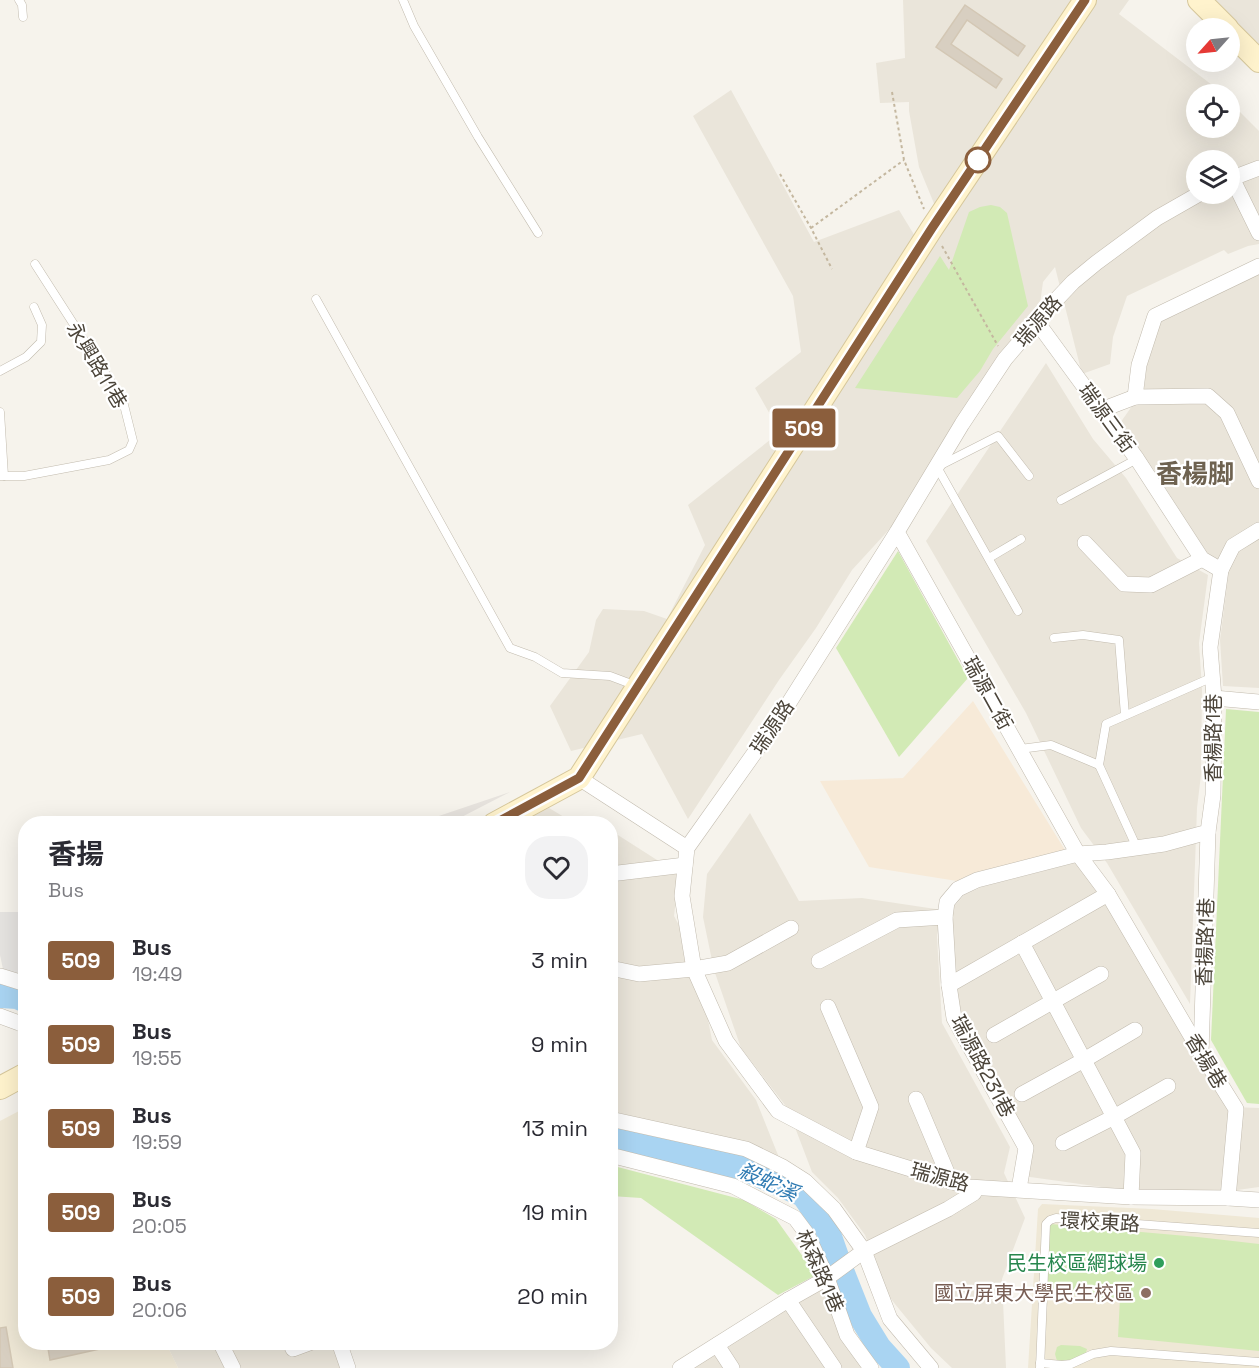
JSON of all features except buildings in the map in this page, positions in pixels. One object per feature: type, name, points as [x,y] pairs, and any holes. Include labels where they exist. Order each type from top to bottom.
[{"type":"street","points":[[509,816],[579,778],[932,228],[1085,0]]},
{"type":"street","points":[[1199,0],[1217,18]]},
{"type":"street","points":[[1240,42],[1259,61]]},
{"type":"street","points":[[1240,175],[1259,168]]},
{"type":"street","points":[[1240,196],[1259,233]]},
{"type":"street","name":"瑞源路","points":[[1019,1189],[969,1187],[856,1152],[778,1111],[726,1041],[694,969],[682,896],[687,848],[780,717],[938,467],[962,424],[1005,359],[1073,282],[1157,218],[1186,201]]},
{"type":"street","points":[[1135,398],[1139,365],[1155,316],[1259,266]]},
{"type":"street","name":"瑞源三街","points":[[1037,322],[1137,459],[1202,559],[1221,570]]},
{"type":"street","points":[[1101,410],[1135,398],[1208,396],[1227,413],[1259,480]]},
{"type":"street","name":"香楊路1巷","points":[[1208,832],[1213,795],[1214,698],[1210,647],[1221,570],[1233,546],[1259,530]]},
{"type":"street","name":"瑞源二街","points":[[897,532],[1078,854]]},
{"type":"street","points":[[1085,543],[1124,585],[1151,585],[1202,559]]},
{"type":"street","points":[[1214,698],[1259,702]]},
{"type":"street","points":[[579,778],[687,848]]},
{"type":"street","points":[[1078,854],[1164,844],[1208,832]]},
{"type":"street","name":"香揚路1巷","points":[[1201,1053],[1208,832]]},
{"type":"street","name":"香揚巷","points":[[1078,854],[1108,894],[1236,1109],[1228,1198]]},
{"type":"street","name":"瑞源路231巷","points":[[1019,1189],[1026,1148],[954,1018],[949,985],[945,917],[947,902],[958,889],[977,880],[1078,854]]},
{"type":"street","points":[[618,873],[686,865]]},
{"type":"street","points":[[949,985],[1108,894]]},
{"type":"street","points":[[819,961],[897,920],[945,917]]},
{"type":"street","points":[[618,970],[639,974],[729,963],[791,928]]},
{"type":"street","points":[[1022,943],[1133,1153],[1131,1197]]},
{"type":"street","points":[[994,1035],[1101,974]]},
{"type":"street","points":[[0,976],[18,982]]},
{"type":"street","points":[[828,1007],[871,1107],[856,1152]]},
{"type":"street","points":[[0,1016],[18,1023]]},
{"type":"street","points":[[1022,1094],[1135,1030]]},
{"type":"street","points":[[0,1088],[18,1078]]},
{"type":"street","points":[[1063,1143],[1168,1086]]},
{"type":"street","points":[[916,1099],[951,1182]]},
{"type":"street","points":[[618,1121],[746,1149],[783,1167],[805,1181],[834,1209],[864,1251],[890,1319],[931,1368]]},
{"type":"street","name":"林森路1巷","points":[[618,1157],[733,1186],[795,1218],[807,1234],[827,1278],[846,1335],[871,1368]]},
{"type":"street","points":[[1019,1189],[1131,1197],[1259,1200]]},
{"type":"street","points":[[680,1368],[827,1278],[864,1251],[948,1209],[974,1193]]},
{"type":"street","points":[[788,1300],[834,1368]]},
{"type":"street","points":[[717,1345],[732,1368]]},
{"type":"street","points":[[224,1350],[233,1368]]},
{"type":"street","points":[[342,1350],[348,1368]]},
{"type":"lane","points":[[19,0],[22,5],[22,17]]},
{"type":"lane","points":[[403,0],[414,26],[478,137],[538,233]]},
{"type":"lane","name":"永興路11巷","points":[[2,476],[24,476],[109,460],[129,450],[133,441],[123,401],[35,264]]},
{"type":"lane","points":[[316,300],[510,648],[535,657],[562,673],[610,676],[639,687]]},
{"type":"lane","points":[[0,371],[26,357],[41,342],[42,325],[34,307]]},
{"type":"lane","points":[[0,412],[2,476]]},
{"type":"lane","points":[[1018,611],[938,467],[998,436],[1029,476]]},
{"type":"lane","points":[[1061,500],[1137,459]]},
{"type":"lane","points":[[989,558],[1021,539]]},
{"type":"lane","points":[[1054,638],[1083,635],[1119,640],[1125,715]]},
{"type":"lane","points":[[1137,848],[1098,765],[1106,724],[1212,677]]},
{"type":"lane","points":[[1020,749],[1052,745],[1098,765]]},
{"type":"lane","name":"環校東路","points":[[1040,1366],[1046,1224],[1052,1218],[1259,1233]]},
{"type":"lane","points":[[1040,1366],[1071,1364],[1093,1354],[1111,1351],[1259,1362]]},
{"type":"path","points":[[811,228],[904,160]]},
{"type":"path","points":[[780,174],[832,269]]},
{"type":"shaded area","points":[[903,0],[1129,0],[1119,14],[1186,65],[1186,72],[1195,72],[1211,84],[1186,84],[1186,138],[1240,138],[1240,112],[1259,131],[1259,244],[1228,254],[1224,250],[1127,296],[1113,337],[1110,364],[1082,374],[1055,267],[1043,282],[1037,326],[929,486],[852,570],[816,628],[688,819],[642,734],[571,751],[550,706],[589,652],[596,620],[603,609],[644,611],[667,619],[705,545],[688,505],[780,432],[755,388],[801,352],[793,296],[693,116],[731,90],[814,242],[899,210],[924,251],[942,223],[919,167],[909,102],[880,103],[876,63],[905,58]]},
{"type":"shaded area","points":[[1213,0],[1259,0],[1259,44],[1240,26],[1240,18],[1232,18]]},
{"type":"shaded area","points":[[1259,272],[1259,688],[1223,686],[1220,640],[1229,570],[1211,559],[1154,470],[1118,426],[1144,389],[1147,361],[1161,319]]},
{"type":"shaded area","points":[[1046,363],[1093,439],[1126,478],[1177,558],[1208,575],[1199,643],[1202,689],[1201,775],[1197,808],[1190,1004],[1107,863],[1081,828],[1026,713],[926,541]]},
{"type":"shaded area","points":[[973,701],[1065,850],[974,873],[957,881],[869,867],[820,781],[903,778]]},
{"type":"shaded area","points":[[510,792],[464,816],[439,816]]},
{"type":"shaded area","points":[[549,808],[562,816],[533,816]]},
{"type":"shaded area","points":[[750,813],[799,901],[862,898],[949,911],[939,923],[937,937],[942,1023],[1010,1147],[1004,1173],[1025,1218],[1002,1279],[1006,1368],[952,1368],[931,1348],[888,1295],[865,1235],[838,1198],[812,1172],[788,1109],[741,1048],[714,970],[703,917],[707,874]]},
{"type":"shaded area","points":[[618,835],[679,874],[674,916],[695,955],[712,1040],[756,1100],[780,1160],[728,1139],[618,1113]]},
{"type":"shaded area","points":[[1079,862],[1107,900],[1231,1107],[1259,1108],[1259,1187],[1223,1192],[1130,1191],[1023,1176],[1030,1148],[956,1015],[951,922],[953,908],[964,895],[982,887]]},
{"type":"shaded area","points":[[0,912],[18,912],[18,974],[3,969],[0,955]]},
{"type":"shaded area","points":[[18,1112],[18,1350],[169,1350],[178,1368],[0,1368],[0,1121]]},
{"type":"shaded area","name":"國立屏東大學民生校區","points":[[1042,1204],[1152,1209],[1259,1218],[1259,1368],[1028,1368],[1038,1209]]},
{"type":"shaded area","points":[[822,1285],[867,1368],[680,1368]]},
{"type":"shaded area","points":[[169,1350],[342,1350],[348,1368],[178,1368]]},
{"type":"green space","points":[[991,205],[1000,207],[1007,213],[1028,306],[993,349],[980,371],[957,398],[855,388],[940,256],[949,270],[969,212]]},
{"type":"green space","points":[[898,551],[968,678],[899,757],[836,648]]},
{"type":"green space","points":[[1226,709],[1259,712],[1259,1104],[1247,1103],[1211,1040]]},
{"type":"green space","points":[[618,1167],[744,1200],[776,1219],[816,1275],[778,1295],[641,1198],[618,1196]]},
{"type":"green space","points":[[1050,1224],[1259,1244],[1259,1351],[1118,1337],[1120,1298],[1044,1292]]},
{"type":"green space","points":[[1061,1345],[1080,1346],[1087,1349],[1086,1353],[1072,1360],[1057,1361],[1055,1354],[1057,1347]]},
{"type":"waterway","name":"殺蛇溪","points":[[0,996],[18,997]]},
{"type":"waterway","name":"殺蛇溪","points":[[618,1141],[742,1168],[803,1195],[828,1231],[860,1316],[879,1347],[898,1368]]},
{"type":"bus line","name":"509","points":[[509,816],[579,778],[932,228],[1085,0]]},
{"type":"place","name":"民生校區網球場","points":[[1159,1263]]},
{"type":"place","name":"國立屏東大學民生校區","points":[[1146,1293]]},
{"type":"district","name":"香楊脚","points":[[1195,474]]}]
